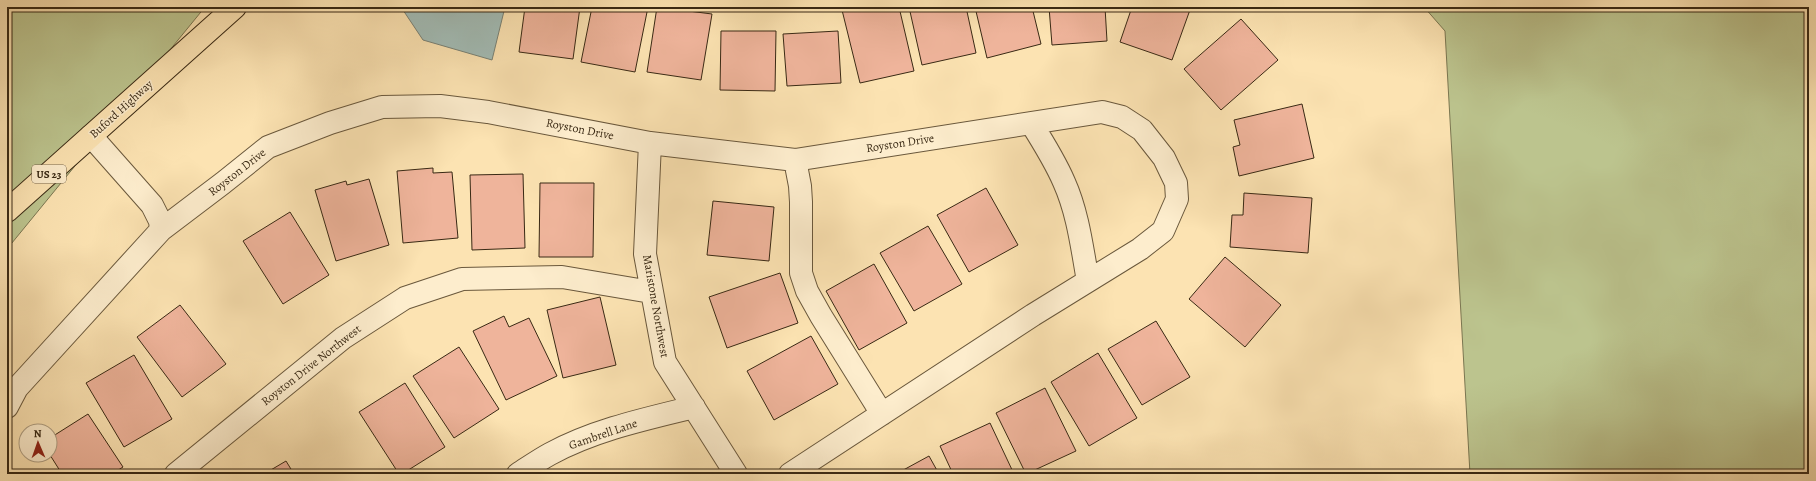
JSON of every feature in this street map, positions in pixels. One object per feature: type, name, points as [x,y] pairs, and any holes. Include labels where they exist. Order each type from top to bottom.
[{"type":"main road","name":"Buford Highway","points":[[7,211],[235,7]]},
{"type":"street","name":"Royston Drive","points":[[7,407],[17,388],[161,230],[223,184],[268,147],[330,123],[382,107],[440,106],[488,112],[650,143],[795,160],[1102,112],[1122,118],[1142,130],[1164,158],[1176,183],[1177,199],[1163,231],[1140,249],[1088,281],[790,474]]},
{"type":"street","points":[[1031,123],[1052,158],[1064,183],[1075,214],[1088,281]]},
{"type":"street","points":[[91,136],[152,205],[160,221],[161,230]]},
{"type":"street","name":"Maristone Northwest","points":[[650,143],[645,254],[665,362],[736,474]]},
{"type":"street","points":[[795,160],[800,186],[801,202],[801,273],[807,291],[882,414]]},
{"type":"street","name":"Royston Drive Northwest","points":[[176,474],[343,338],[405,298],[462,280],[470,279],[562,277],[652,292]]},
{"type":"street","name":"Gambrell Lane","points":[[518,474],[549,454],[575,442],[626,424],[694,408]]},
{"type":"green space","points":[[7,7],[205,7],[7,249]]},
{"type":"green space","points":[[1424,7],[1809,7],[1809,474],[1470,474],[1445,31]]},
{"type":"water","points":[[401,7],[505,7],[492,60],[423,40]]},
{"type":"building","points":[[525,7],[580,7],[573,59],[519,52]]},
{"type":"building","points":[[592,7],[648,7],[635,72],[581,62]]},
{"type":"building","points":[[657,7],[712,14],[701,80],[647,72]]},
{"type":"building","points":[[854,7],[899,7],[914,71],[860,83],[842,10]]},
{"type":"building","points":[[909,7],[966,7],[976,53],[922,65]]},
{"type":"building","points":[[975,7],[1032,7],[1041,44],[987,58]]},
{"type":"building","points":[[1049,7],[1105,7],[1107,41],[1052,45]]},
{"type":"building","points":[[1132,7],[1191,7],[1172,60],[1120,42]]},
{"type":"building","points":[[1241,19],[1278,60],[1221,110],[1184,69]]},
{"type":"building","points":[[721,31],[776,31],[775,91],[720,90]]},
{"type":"building","points":[[838,31],[841,83],[787,86],[783,34]]},
{"type":"building","points":[[1302,104],[1314,158],[1239,176],[1233,147],[1240,145],[1234,120]]},
{"type":"building","points":[[433,168],[433,173],[452,172],[458,238],[403,243],[397,171]]},
{"type":"building","points":[[523,174],[525,248],[472,250],[470,175]]},
{"type":"building","points":[[369,179],[389,245],[336,261],[315,190],[346,181],[347,185]]},
{"type":"building","points":[[540,183],[594,183],[593,257],[539,257]]},
{"type":"building","points":[[986,188],[1018,245],[969,272],[937,215]]},
{"type":"building","points":[[1244,193],[1312,198],[1308,253],[1230,247],[1232,215],[1243,215]]},
{"type":"building","points":[[713,201],[774,207],[769,261],[707,255]]},
{"type":"building","points":[[290,212],[329,275],[283,304],[243,241]]},
{"type":"building","points":[[928,226],[962,284],[914,311],[880,253]]},
{"type":"building","points":[[1225,257],[1281,305],[1245,347],[1189,299]]},
{"type":"building","points":[[874,264],[907,323],[859,350],[826,291]]},
{"type":"building","points":[[780,273],[798,323],[727,348],[709,297]]},
{"type":"building","points":[[600,297],[616,365],[563,378],[547,310]]},
{"type":"building","points":[[180,305],[226,364],[182,397],[137,337]]},
{"type":"building","points":[[504,316],[509,327],[529,318],[557,376],[506,400],[473,331]]},
{"type":"building","points":[[1156,321],[1190,377],[1142,405],[1108,349]]},
{"type":"building","points":[[811,336],[838,384],[774,420],[747,371]]},
{"type":"building","points":[[459,347],[499,409],[454,438],[413,376]]},
{"type":"building","points":[[1098,353],[1137,418],[1089,446],[1051,382]]},
{"type":"building","points":[[134,355],[172,419],[124,447],[86,383]]},
{"type":"building","points":[[405,383],[445,447],[402,474],[399,474],[359,412]]},
{"type":"building","points":[[1045,388],[1076,451],[1026,474],[996,413]]},
{"type":"building","points":[[88,414],[123,467],[112,474],[62,474],[55,463],[58,463],[58,433]]},
{"type":"building","points":[[990,423],[1014,474],[953,474],[940,446]]},
{"type":"building","points":[[929,456],[939,474],[896,474]]},
{"type":"building","points":[[286,461],[294,474],[264,474]]}]
